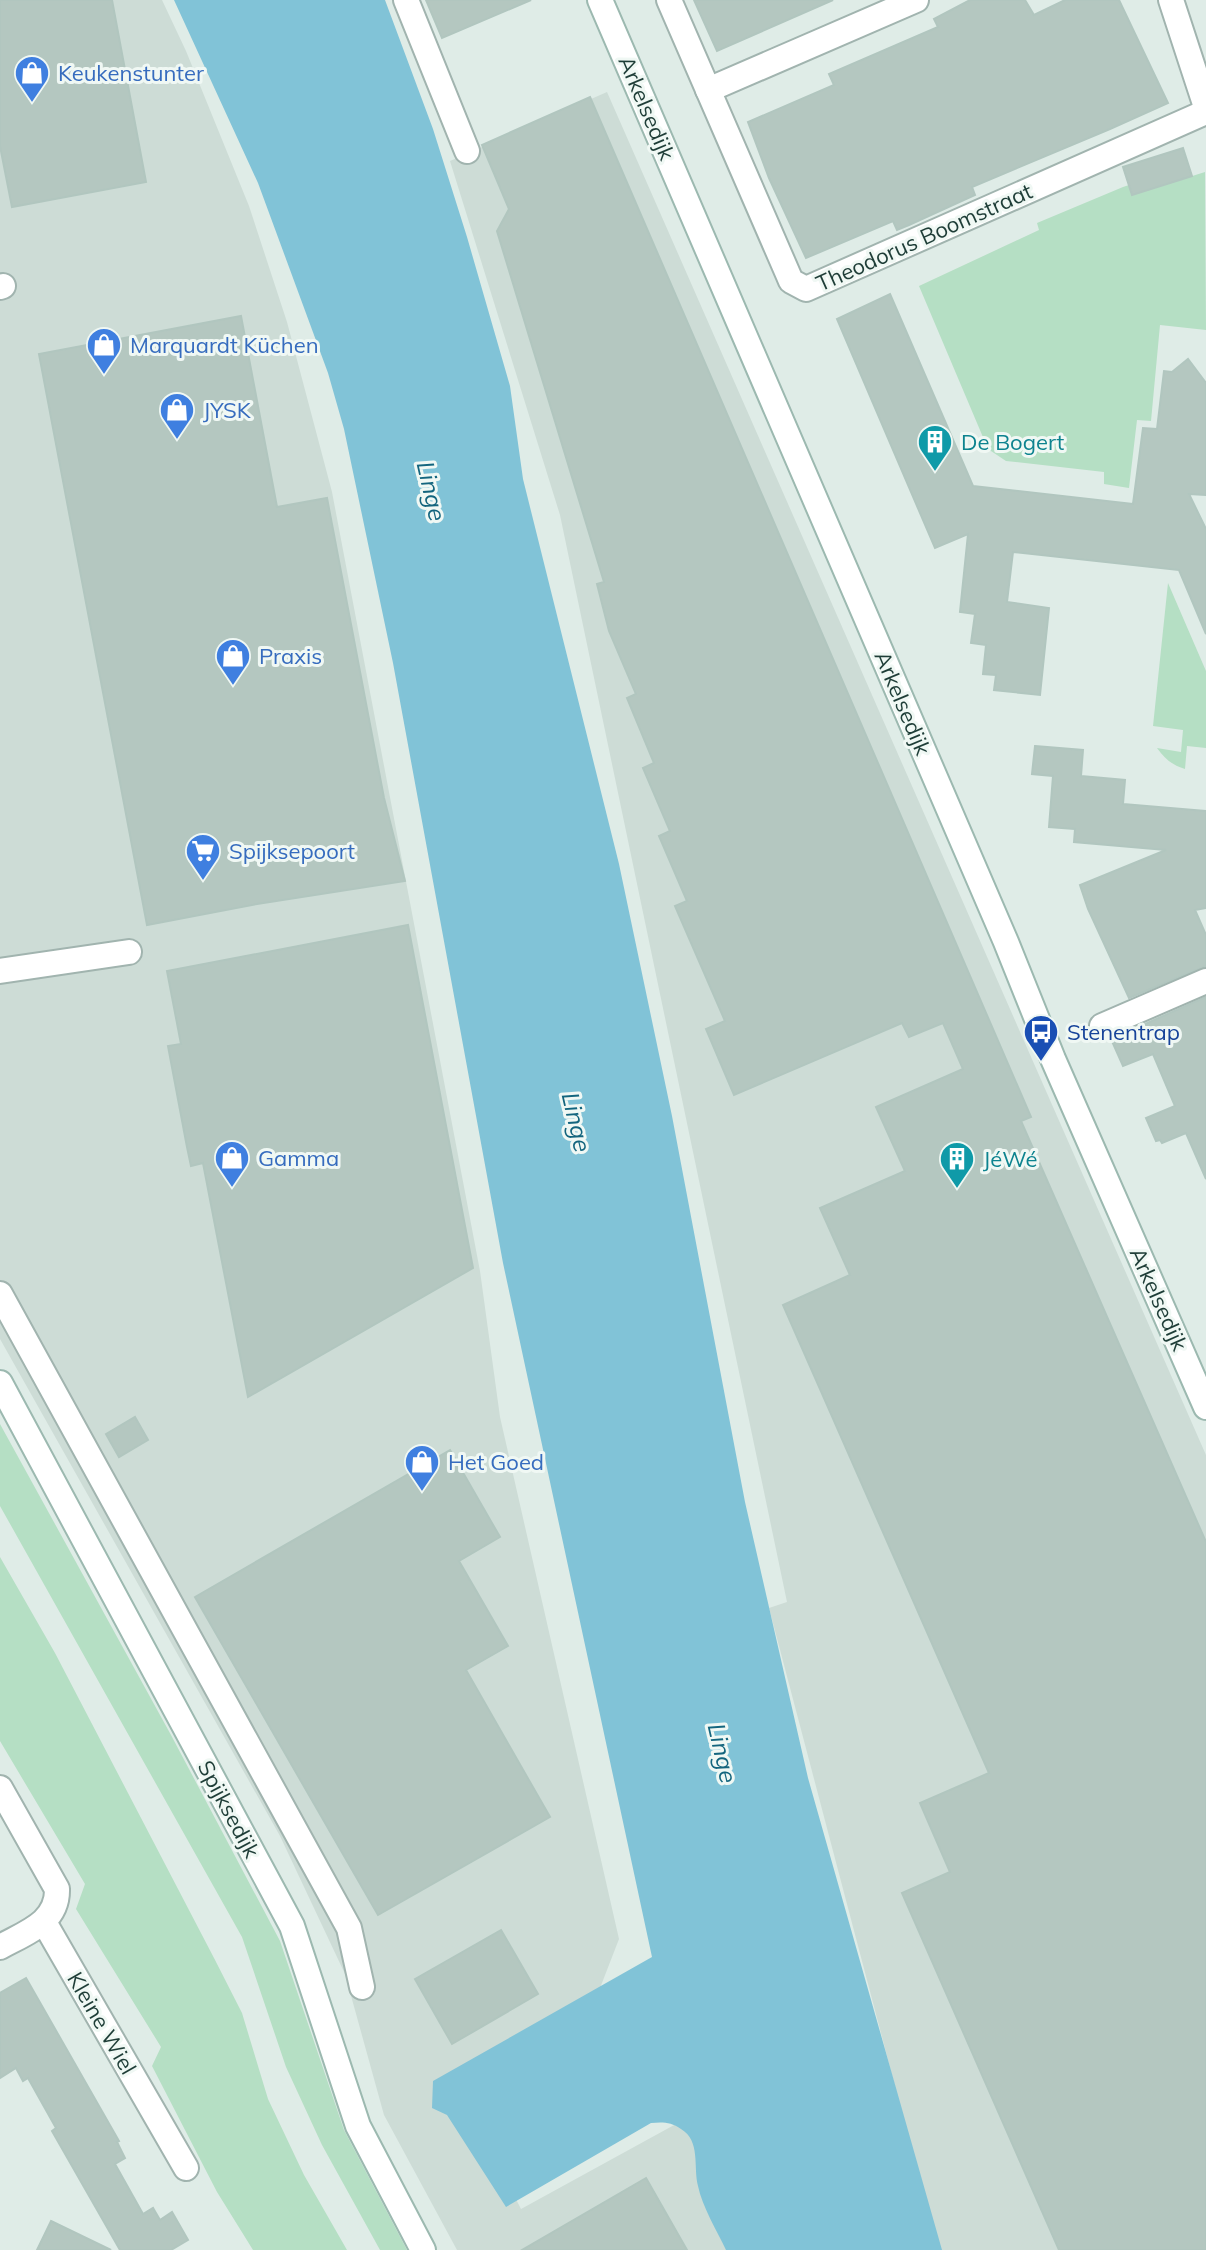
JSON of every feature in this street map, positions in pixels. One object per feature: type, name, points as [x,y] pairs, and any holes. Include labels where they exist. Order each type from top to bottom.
[{"type":"street","points":[[406,0],[467,151]]},
{"type":"street","name":"Arkelsedijk","points":[[600,0],[1000,927],[1053,1059],[1206,1407]]},
{"type":"street","name":"Theodorus Boomstraat","points":[[669,0],[791,281],[806,289],[1206,109]]},
{"type":"street","points":[[708,90],[916,0]]},
{"type":"street","points":[[1171,0],[1206,109]]},
{"type":"street","points":[[0,971],[129,952]]},
{"type":"street","points":[[1102,1026],[1206,981]]},
{"type":"street","points":[[0,1294],[349,1928],[362,1987]]},
{"type":"street","name":"Spijksedijk","points":[[0,1383],[292,1926],[358,2126],[423,2250]]},
{"type":"street","points":[[0,1788],[57,1889],[50,1916],[0,1947]]},
{"type":"street","name":"Kleine Wiel","points":[[44,1922],[186,2168]]},
{"type":"shaded area","name":"Spijksepoort","points":[[0,0],[162,0],[249,206],[287,322],[332,492],[480,1271],[500,1417],[619,1939],[595,2001],[478,2125],[521,2209],[696,2113],[760,2250],[457,2250],[384,2115],[345,1974],[280,1836],[0,1339]]},
{"type":"shaded area","name":"JéWé","points":[[607,92],[1206,1455],[1206,2250],[940,2250],[916,2166],[769,1608],[787,1602],[560,515],[450,161]]},
{"type":"green space","points":[[1205,172],[1206,330],[1160,325],[1151,421],[1137,420],[1129,488],[1104,484],[1104,472],[1006,461],[988,449],[919,286],[1039,230],[1037,223],[1123,187],[1129,185],[1132,195]]},
{"type":"green space","points":[[1168,583],[1206,671],[1206,748],[1187,746],[1185,769],[1169,761],[1157,748],[1181,752],[1183,730],[1153,726]]},
{"type":"green space","points":[[0,1424],[280,1941],[344,2130],[407,2250],[380,2250],[322,2145],[286,2067],[242,1937],[0,1506]]},
{"type":"green space","points":[[0,1557],[55,1653],[242,2013],[268,2099],[304,2175],[347,2250],[253,2250],[217,2192],[152,2066],[161,2047],[76,1909],[85,1884],[0,1741]]},
{"type":"water","name":"Linge","points":[[174,0],[385,0],[433,129],[510,386],[523,479],[619,864],[672,1116],[745,1502],[808,1778],[942,2250],[726,2250],[700,2194],[691,2140],[677,2127],[663,2123],[651,2123],[506,2207],[447,2115],[432,2108],[433,2081],[652,1957],[503,1263],[393,663],[344,429],[328,373],[258,183]]},
{"type":"building","points":[[0,0],[112,0],[146,182],[12,207],[0,146]]},
{"type":"building","points":[[426,0],[531,0],[442,38]]},
{"type":"building","points":[[694,0],[833,0],[717,51]]},
{"type":"building","points":[[970,0],[1025,0],[1034,15],[1065,0],[1119,0],[1168,103],[972,187],[975,195],[909,225],[897,230],[893,221],[806,258],[769,178],[748,122],[834,85],[829,74],[938,27],[934,19]]},
{"type":"building","name":"JéWé","points":[[590,97],[1031,1117],[1021,1121],[1206,1542],[1206,2250],[1059,2250],[902,1893],[950,1872],[920,1803],[989,1773],[783,1305],[850,1275],[820,1208],[905,1171],[876,1107],[963,1069],[943,1023],[909,1037],[902,1023],[734,1095],[706,1029],[725,1021],[675,906],[687,901],[659,836],[670,831],[643,768],[654,763],[627,698],[636,694],[609,631],[597,584],[604,582],[497,231],[509,209],[482,145]]},
{"type":"building","points":[[1183,148],[1192,176],[1132,195],[1123,167]]},
{"type":"building","name":"De Bogert","points":[[890,294],[973,486],[1133,504],[1143,428],[1157,429],[1164,371],[1172,372],[1188,359],[1206,383],[1206,495],[1189,494],[1206,529],[1206,634],[1179,570],[1013,552],[1007,602],[1049,608],[1040,695],[994,690],[996,675],[983,674],[986,645],[971,643],[975,614],[960,612],[968,534],[935,548],[837,319]]},
{"type":"building","name":"Praxis","points":[[241,316],[277,507],[327,498],[384,798],[405,881],[147,925],[39,354]]},
{"type":"building","points":[[1035,746],[1083,750],[1081,776],[1125,780],[1123,804],[1206,811],[1206,908],[1195,910],[1206,935],[1206,966],[1129,998],[1080,885],[1166,850],[1074,842],[1075,829],[1049,827],[1053,776],[1032,774]]},
{"type":"building","points":[[408,925],[473,1268],[248,1397],[203,1163],[191,1166],[187,1147],[168,1046],[181,1044],[167,971]]},
{"type":"building","points":[[1206,997],[1206,1179],[1186,1133],[1162,1143],[1156,1141],[1146,1118],[1175,1106],[1153,1054],[1123,1066],[1111,1039]]},
{"type":"building","points":[[135,1417],[148,1440],[119,1457],[106,1434]]},
{"type":"building","points":[[450,1450],[500,1537],[459,1561],[508,1646],[466,1670],[550,1817],[378,1915],[195,1597]]},
{"type":"building","points":[[501,1930],[538,1994],[452,2044],[415,1979]]},
{"type":"building","points":[[26,1978],[119,2141],[125,2158],[115,2164],[143,2214],[153,2208],[160,2220],[172,2212],[188,2240],[171,2250],[120,2250],[52,2131],[56,2128],[28,2078],[23,2081],[16,2068],[0,2078],[0,1993]]},
{"type":"building","points":[[646,2178],[687,2250],[522,2250]]},
{"type":"building","points":[[51,2221],[111,2250],[37,2250]]},
{"type":"place","name":"Keukenstunter","points":[[32,104]]},
{"type":"place","name":"Marquardt Küchen","points":[[104,376]]},
{"type":"place","name":"JYSK","points":[[177,441]]},
{"type":"place","name":"De Bogert","points":[[935,473]]},
{"type":"place","name":"Praxis","points":[[233,687]]},
{"type":"place","name":"Spijksepoort","points":[[203,882]]},
{"type":"place","name":"Stenentrap","points":[[1041,1063]]},
{"type":"place","name":"Gamma","points":[[232,1189]]},
{"type":"place","name":"JéWé","points":[[957,1190]]},
{"type":"place","name":"Het Goed","points":[[422,1493]]}]
